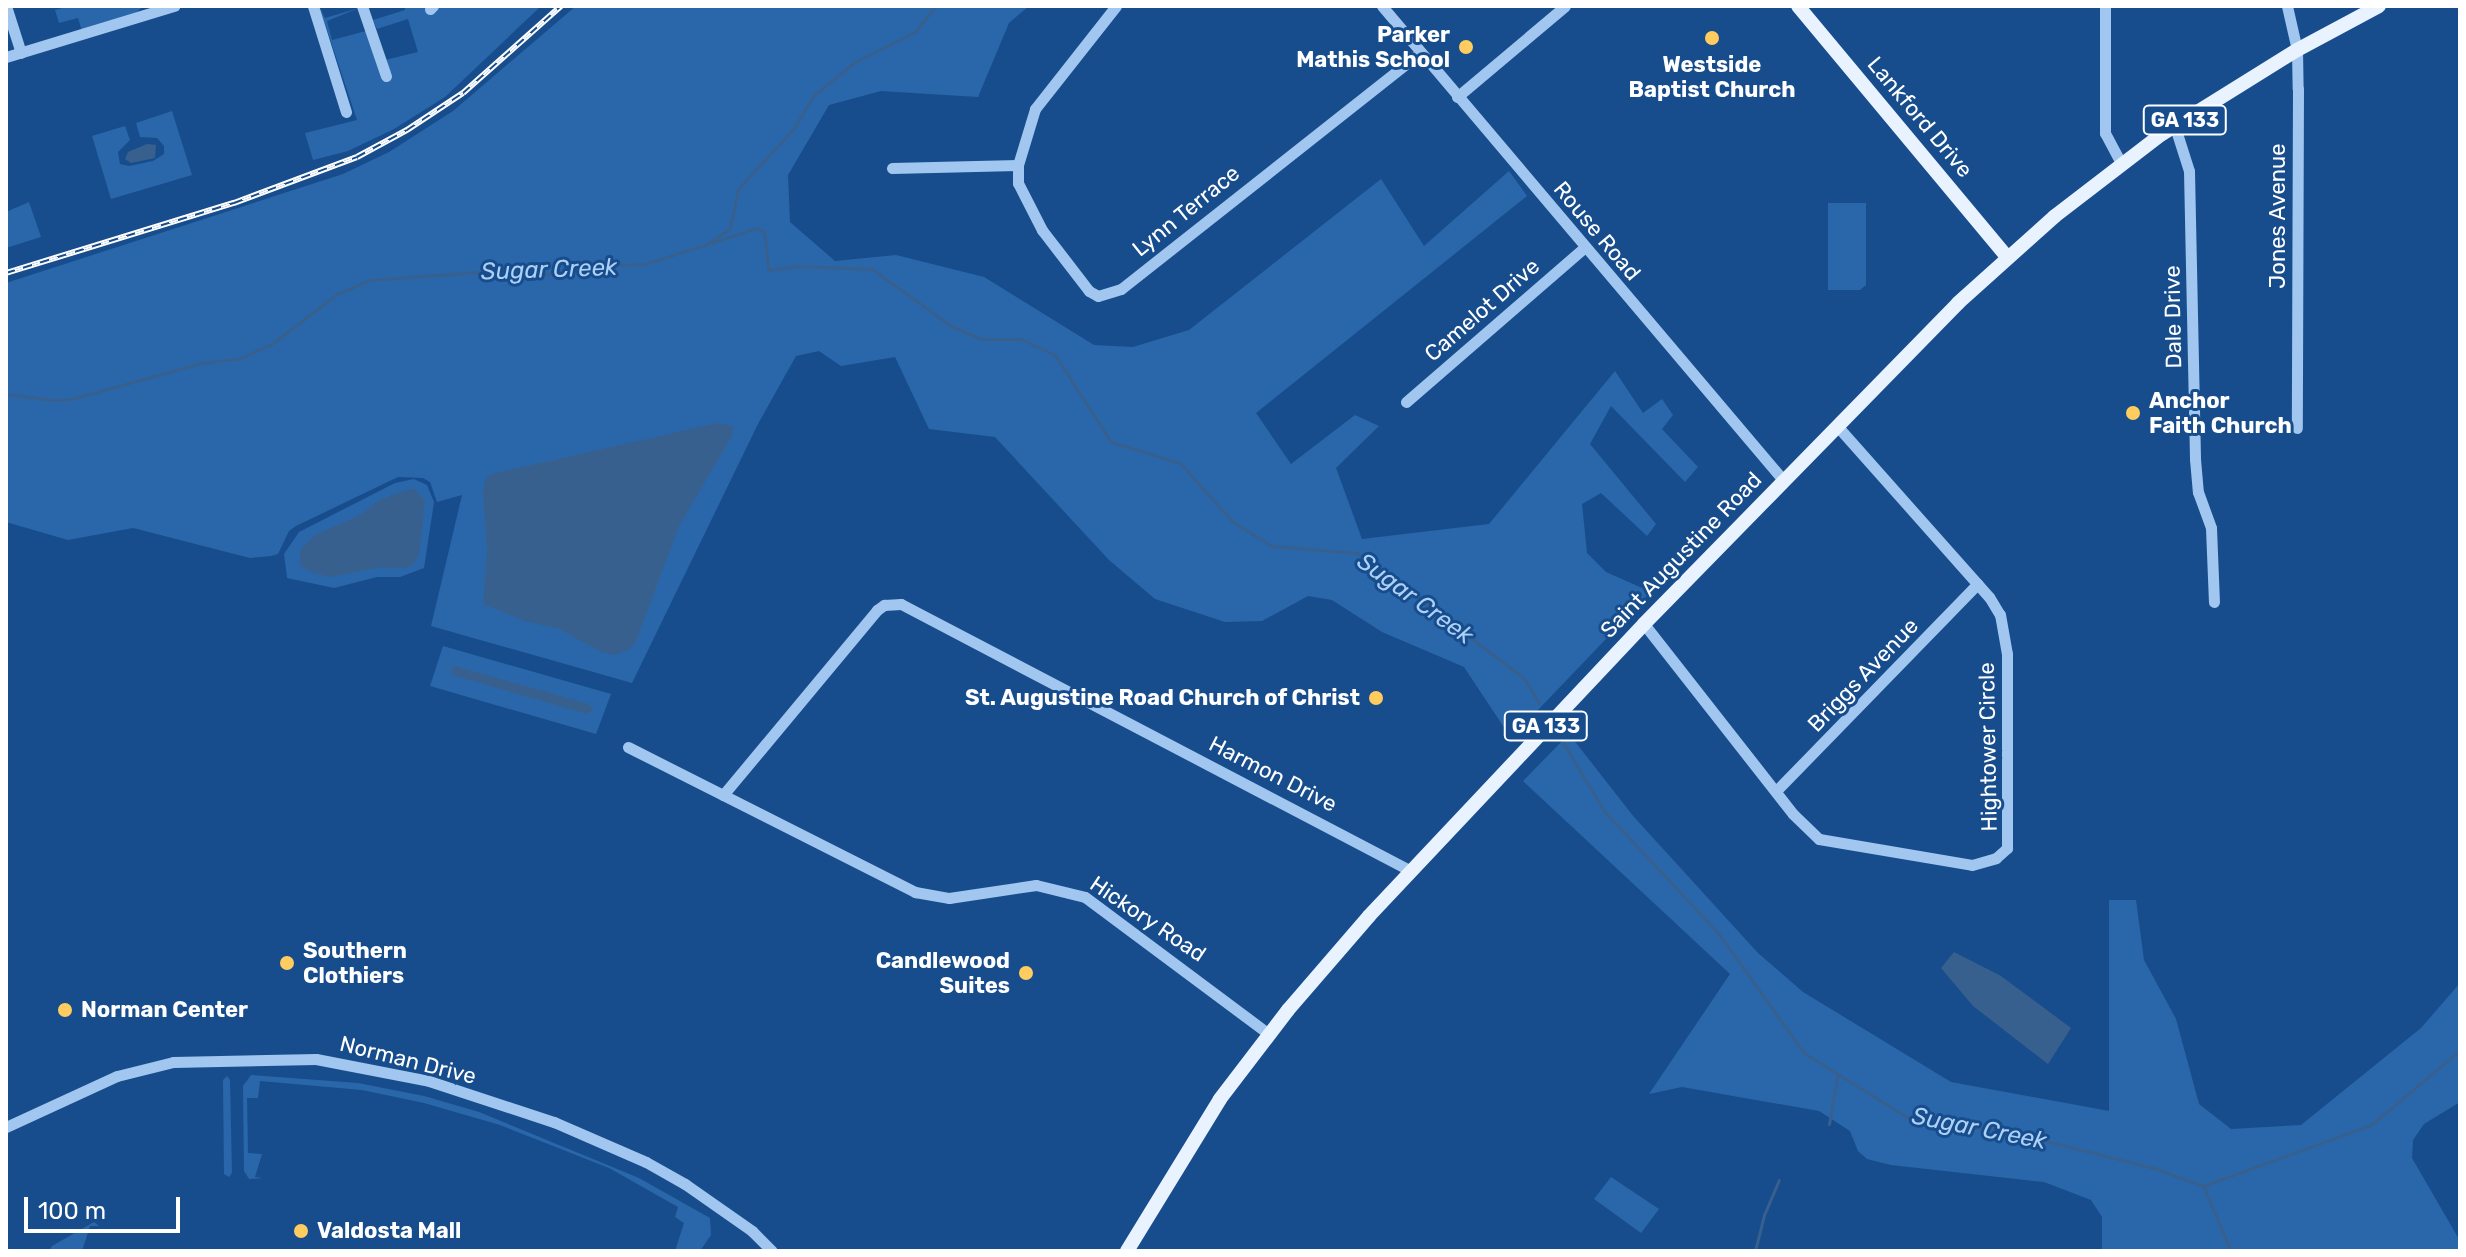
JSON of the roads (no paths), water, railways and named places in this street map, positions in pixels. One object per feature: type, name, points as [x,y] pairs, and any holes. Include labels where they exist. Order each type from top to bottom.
[{"type":"main road","name":"Lankford Drive","points":[[1798,6],[2007,257]]},
{"type":"main road","name":"Saint Augustine Road","points":[[1127,1251],[1220,1099],[1269,1034],[1411,871],[1644,624],[1837,426],[2007,257],[2121,163],[2297,50],[2379,6]]},
{"type":"street","points":[[6,6],[21,53]]},
{"type":"street","points":[[6,57],[148,10],[174,6]]},
{"type":"street","points":[[313,6],[346,112]]},
{"type":"street","points":[[362,6],[386,76]]},
{"type":"street","points":[[892,168],[1018,165],[1035,109],[1116,6]]},
{"type":"street","name":"Rouse Road","points":[[1382,6],[1784,481]]},
{"type":"street","points":[[1457,97],[1565,6]]},
{"type":"street","points":[[2105,6],[2105,133],[2121,163]]},
{"type":"street","name":"Jones Avenue","points":[[2287,6],[2297,50],[2297,428]]},
{"type":"street","name":"Lynn Terrace","points":[[1018,165],[1018,183],[1023,198],[1057,250],[1089,291],[1098,296],[1111,294],[1421,52]]},
{"type":"street","name":"Dale Drive","points":[[2175,127],[2189,171],[2195,459],[2198,492],[2211,528],[2214,602]]},
{"type":"street","name":"Camelot Drive","points":[[1406,402],[1585,247]]},
{"type":"street","name":"Hightower Circle","points":[[1644,624],[1806,829],[1819,839],[1972,865],[1996,858],[2007,848],[2004,631],[1994,605],[1837,426]]},
{"type":"street","name":"Briggs Avenue","points":[[1776,791],[1977,584]]},
{"type":"street","name":"Harmon Drive","points":[[723,795],[877,610],[891,603],[901,604],[1411,871]]},
{"type":"street","name":"Hickory Road","points":[[628,747],[915,892],[949,898],[1036,885],[1085,897],[1269,1034]]},
{"type":"street","name":"Norman Drive","points":[[6,1127],[117,1076],[173,1062],[316,1059],[429,1081],[554,1122],[646,1162],[685,1184],[752,1231],[772,1251]]},
{"type":"waterway","points":[[706,245],[730,228],[738,189],[794,128],[814,95],[855,62],[915,32],[935,6]]},
{"type":"waterway","name":"Sugar Creek","points":[[6,394],[53,400],[72,399],[197,364],[241,358],[273,343],[337,294],[370,280],[493,271],[542,275],[598,266],[645,264],[757,228],[764,232],[769,270],[797,266],[872,269],[951,326],[981,339],[1021,339],[1055,355],[1111,442],[1180,463],[1233,522],[1272,546],[1358,553],[1524,678],[1539,703]]},
{"type":"waterway","name":"Sugar Creek","points":[[1562,741],[1604,811],[1719,934],[1804,1053],[1910,1119],[2015,1133],[2157,1169],[2203,1186],[2231,1251]]},
{"type":"waterway","points":[[2203,1186],[2371,1125],[2460,1050]]},
{"type":"waterway","points":[[1829,1124],[1837,1077]]},
{"type":"waterway","points":[[1755,1251],[1764,1215],[1779,1180]]},
{"type":"railway","points":[[6,273],[234,203],[357,157],[407,130],[463,93],[561,6]]},
{"type":"place","name":"Westside Baptist Church","points":[[1712,38]]},
{"type":"place","name":"Parker Mathis School","points":[[1466,47]]},
{"type":"place","name":"Anchor Faith Church","points":[[2133,413]]},
{"type":"place","name":"St. Augustine Road Church of Christ","points":[[1376,698]]},
{"type":"place","name":"Southern Clothiers","points":[[287,963]]},
{"type":"place","name":"Candlewood Suites","points":[[1026,973]]},
{"type":"place","name":"Norman Center","points":[[65,1010]]},
{"type":"place","name":"Valdosta Mall","points":[[301,1231]]}]
